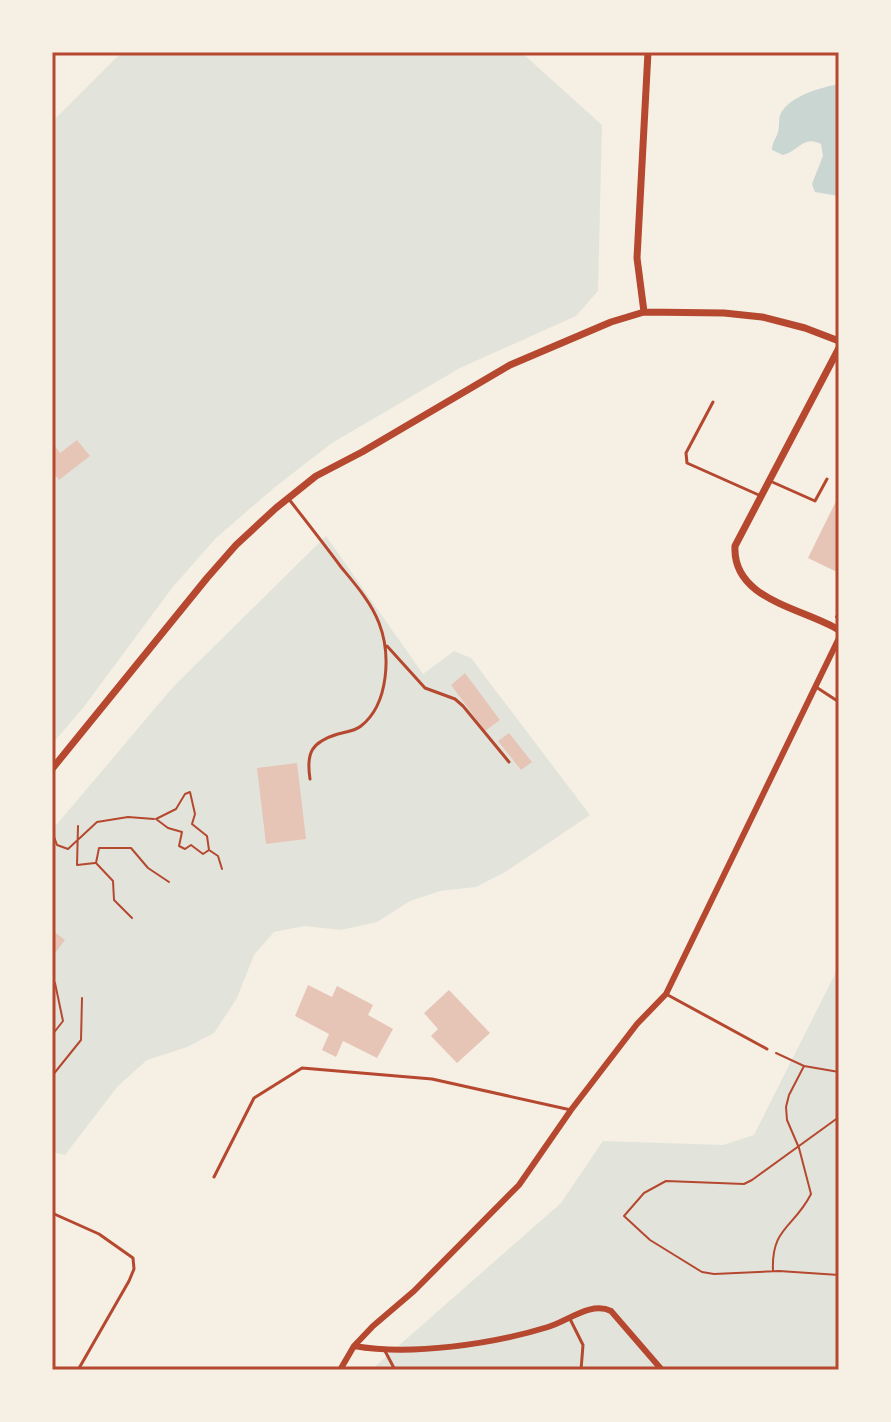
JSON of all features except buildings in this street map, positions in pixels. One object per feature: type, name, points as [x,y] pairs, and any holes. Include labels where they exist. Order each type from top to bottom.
[{"type":"street","points":[[644,312],[637,258],[648,52]]},
{"type":"street","points":[[52,769],[207,578],[236,545],[288,498],[316,476],[510,365],[611,322],[644,312],[762,317],[839,341]]},
{"type":"street","points":[[839,348],[735,546],[734,559],[748,585],[839,630]]},
{"type":"street","points":[[340,1370],[354,1346],[414,1291],[519,1185],[637,1024],[666,994],[839,638]]},
{"type":"street","points":[[354,1346],[451,1347],[547,1327],[598,1308],[611,1311],[662,1370]]},
{"type":"lane","points":[[713,402],[686,453],[687,463],[761,496]]},
{"type":"lane","points":[[770,481],[815,501],[827,479]]},
{"type":"lane","points":[[288,498],[364,595],[378,620],[387,646],[418,683],[455,699],[463,706],[509,762]]},
{"type":"lane","points":[[310,779],[307,762],[309,753],[316,745],[334,735],[358,729],[371,717],[380,700],[387,646]]},
{"type":"lane","points":[[816,687],[839,702]]},
{"type":"lane","points":[[666,994],[767,1049]]},
{"type":"lane","points":[[214,1177],[254,1098],[302,1068],[432,1079],[571,1110]]},
{"type":"lane","points":[[52,1213],[99,1234],[133,1258],[134,1269],[129,1281],[78,1370]]},
{"type":"lane","points":[[570,1319],[583,1345],[581,1370]]},
{"type":"lane","points":[[384,1348],[395,1370]]},
{"type":"path","points":[[52,831],[57,845],[68,849],[97,822],[128,817],[156,819],[176,809],[185,794],[190,792],[195,814],[192,824],[207,836],[209,850],[218,856],[222,869]]},
{"type":"path","points":[[156,819],[168,828],[182,832],[179,846],[185,849],[191,845],[203,854],[209,850]]},
{"type":"path","points":[[78,826],[77,865],[96,863]]},
{"type":"path","points":[[96,863],[99,848],[131,848],[148,868],[169,882]]},
{"type":"path","points":[[96,863],[113,881],[114,900],[132,918]]},
{"type":"path","points":[[52,1035],[63,1021],[55,983]]},
{"type":"path","points":[[52,1076],[81,1040],[82,998]]},
{"type":"path","points":[[767,1049],[804,1066],[839,1072]]},
{"type":"path","points":[[773,1271],[775,1242],[811,1194],[799,1148],[791,1134],[786,1107],[804,1066]]},
{"type":"path","points":[[839,1117],[744,1184],[666,1181],[644,1193],[624,1216],[658,1246],[702,1272],[773,1271],[839,1275]]},
{"type":"shaded area","points":[[122,52],[521,52],[602,125],[598,291],[576,316],[460,368],[332,443],[275,487],[216,538],[172,588],[83,708],[52,744],[52,122]]},
{"type":"shaded area","points":[[839,84],[839,196],[815,192],[812,184],[823,156],[821,144],[805,142],[783,155],[772,150],[780,115],[785,107],[807,93]]},
{"type":"shaded area","points":[[326,536],[423,674],[454,651],[471,658],[590,815],[507,871],[476,887],[440,891],[410,901],[377,922],[341,930],[304,926],[274,932],[254,955],[237,998],[214,1033],[187,1047],[147,1060],[118,1086],[65,1155],[52,1152],[52,830],[173,687]]},
{"type":"shaded area","points":[[839,966],[839,1370],[371,1370],[561,1203],[603,1141],[723,1145],[754,1135]]}]
